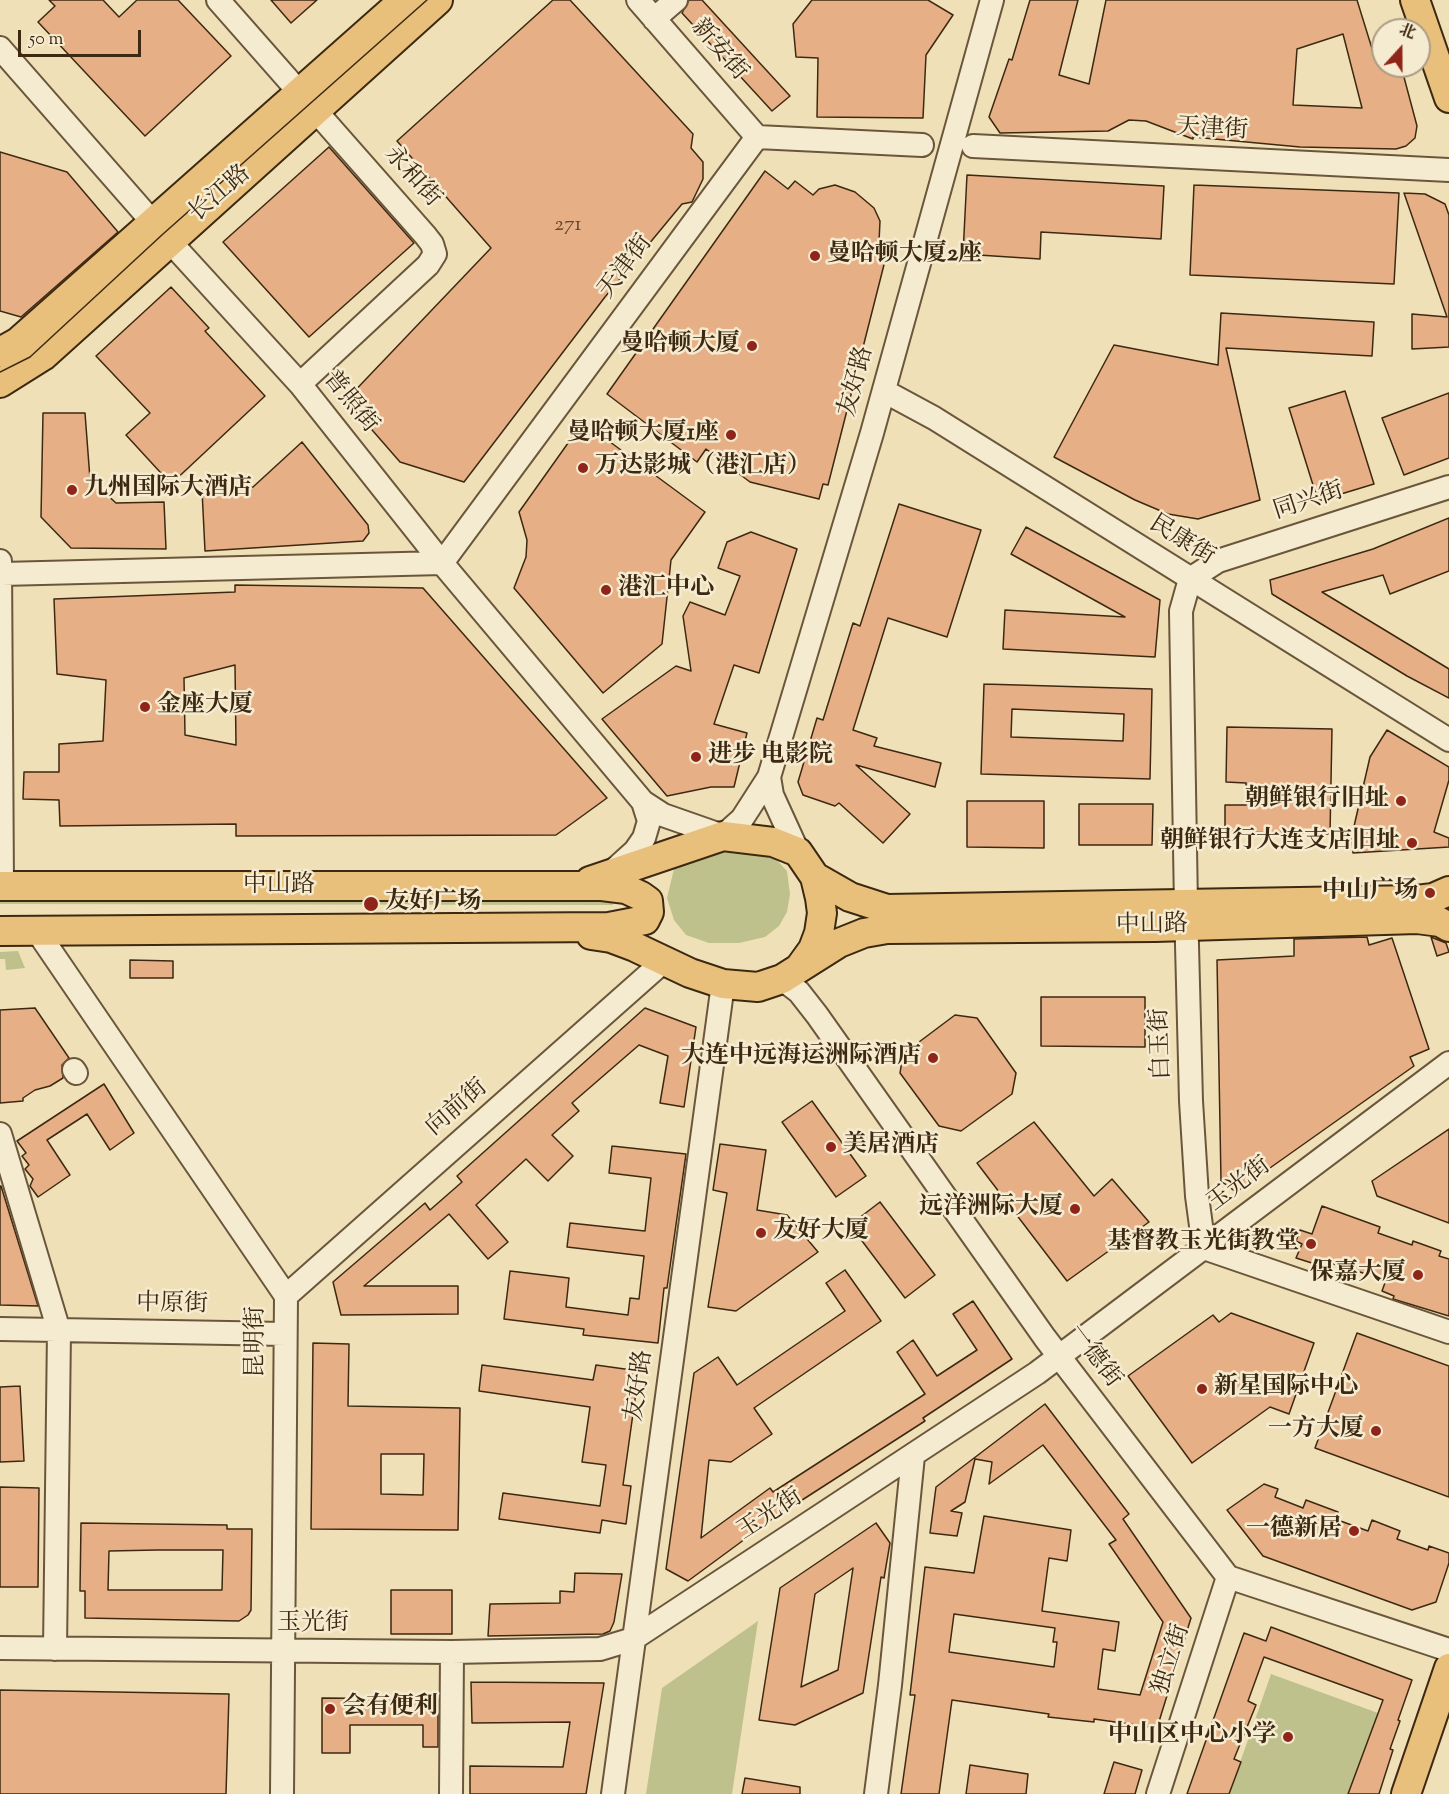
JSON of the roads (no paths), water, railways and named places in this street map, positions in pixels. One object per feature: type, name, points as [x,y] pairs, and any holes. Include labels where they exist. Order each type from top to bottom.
[{"type":"main road","name":"长江路","points":[[307,104],[404,0]]},
{"type":"main road","name":"长江路","points":[[9,347],[161,232],[307,104],[438,0]]},
{"type":"main road","points":[[1415,0],[1449,98]]},
{"type":"main road","name":"长江路","points":[[0,383],[43,356],[161,232]]},
{"type":"main road","points":[[559,887],[595,880],[689,845],[723,836],[773,842],[798,852],[815,877],[822,913],[813,949],[790,974]]},
{"type":"main road","points":[[547,928],[611,938],[723,984],[758,987],[790,974],[839,943],[864,933],[887,919],[815,877]]},
{"type":"main road","name":"中山路","points":[[1,886],[559,887]]},
{"type":"main road","points":[[547,928],[629,924],[645,920],[649,912],[648,901],[626,889],[559,887]]},
{"type":"main road","points":[[1449,891],[1433,898],[1417,910],[1449,927]]},
{"type":"main road","name":"中山路","points":[[887,919],[1186,916],[1417,910]]},
{"type":"main road","name":"中山路","points":[[0,931],[547,928]]},
{"type":"main road","points":[[1406,1794],[1449,1668]]},
{"type":"street","name":"永和街","points":[[218,0],[307,104],[425,235],[432,244],[435,254],[428,265],[300,384]]},
{"type":"street","name":"新安街","points":[[638,0],[757,137]]},
{"type":"street","points":[[654,19],[676,0]]},
{"type":"street","name":"友好路","points":[[723,836],[742,819],[769,777],[884,391],[992,0]]},
{"type":"street","name":"普照街","points":[[0,48],[161,232],[300,384],[442,563],[643,802],[663,816],[723,836]]},
{"type":"street","points":[[757,137],[922,145]]},
{"type":"street","name":"天津街","points":[[442,563],[757,137]]},
{"type":"street","name":"天津街","points":[[973,146],[1449,170]]},
{"type":"street","name":"民康街","points":[[884,391],[934,418],[1449,740]]},
{"type":"street","name":"同兴街","points":[[1190,579],[1218,561],[1449,487]]},
{"type":"street","points":[[1,886],[1,566],[442,563]]},
{"type":"street","name":"白玉街","points":[[1190,579],[1181,611],[1186,916],[1191,1101],[1197,1197],[1204,1248]]},
{"type":"street","points":[[769,777],[772,795],[798,852]]},
{"type":"street","points":[[595,880],[618,868],[644,838],[649,821],[643,802]]},
{"type":"street","name":"昆明街","points":[[37,931],[286,1296],[282,1794]]},
{"type":"street","name":"向前街","points":[[286,1296],[664,961]]},
{"type":"street","name":"一德街","points":[[790,974],[799,992],[1060,1357],[1228,1577]]},
{"type":"street","name":"友好路","points":[[612,1794],[723,984]]},
{"type":"street","name":"玉光街","points":[[0,1648],[284,1653],[452,1652],[600,1649],[633,1639],[1060,1357],[1449,1063]]},
{"type":"street","points":[[0,1134],[59,1331],[55,1649]]},
{"type":"street","points":[[1204,1248],[1449,1332]]},
{"type":"street","name":"中原街","points":[[0,1329],[285,1334]]},
{"type":"street","points":[[876,1794],[890,1684],[913,1456]]},
{"type":"street","points":[[1228,1577],[1449,1650]]},
{"type":"street","name":"独立街","points":[[1158,1794],[1228,1577]]},
{"type":"street","points":[[451,1794],[452,1652]]},
{"type":"tram line","points":[[0,372],[30,357],[163,234],[427,0]]},
{"type":"place","name":"曼哈顿大厦2座","points":[[815,256]]},
{"type":"place","name":"曼哈顿大厦","points":[[752,346]]},
{"type":"place","name":"曼哈顿大厦1座","points":[[731,435]]},
{"type":"place","name":"万达影城（港汇店）","points":[[583,468]]},
{"type":"place","name":"九州国际大酒店","points":[[72,490]]},
{"type":"place","name":"港汇中心","points":[[606,590]]},
{"type":"place","name":"金座大厦","points":[[145,707]]},
{"type":"place","name":"进步 电影院","points":[[696,757]]},
{"type":"place","name":"朝鲜银行旧址","points":[[1401,801]]},
{"type":"place","name":"朝鲜银行大连支店旧址","points":[[1412,843]]},
{"type":"place","name":"中山广场","points":[[1430,893]]},
{"type":"place","name":"友好广场","points":[[371,904]]},
{"type":"place","name":"大连中远海运洲际酒店","points":[[933,1058]]},
{"type":"place","name":"美居酒店","points":[[831,1147]]},
{"type":"place","name":"远洋洲际大厦","points":[[1075,1209]]},
{"type":"place","name":"友好大厦","points":[[761,1233]]},
{"type":"place","name":"基督教玉光街教堂","points":[[1311,1244]]},
{"type":"place","name":"保嘉大厦","points":[[1418,1275]]},
{"type":"place","name":"新星国际中心","points":[[1202,1389]]},
{"type":"place","name":"一方大厦","points":[[1376,1431]]},
{"type":"place","name":"一德新居","points":[[1354,1531]]},
{"type":"place","name":"会有便利","points":[[330,1709]]},
{"type":"place","name":"中山区中心小学","points":[[1288,1737]]}]
